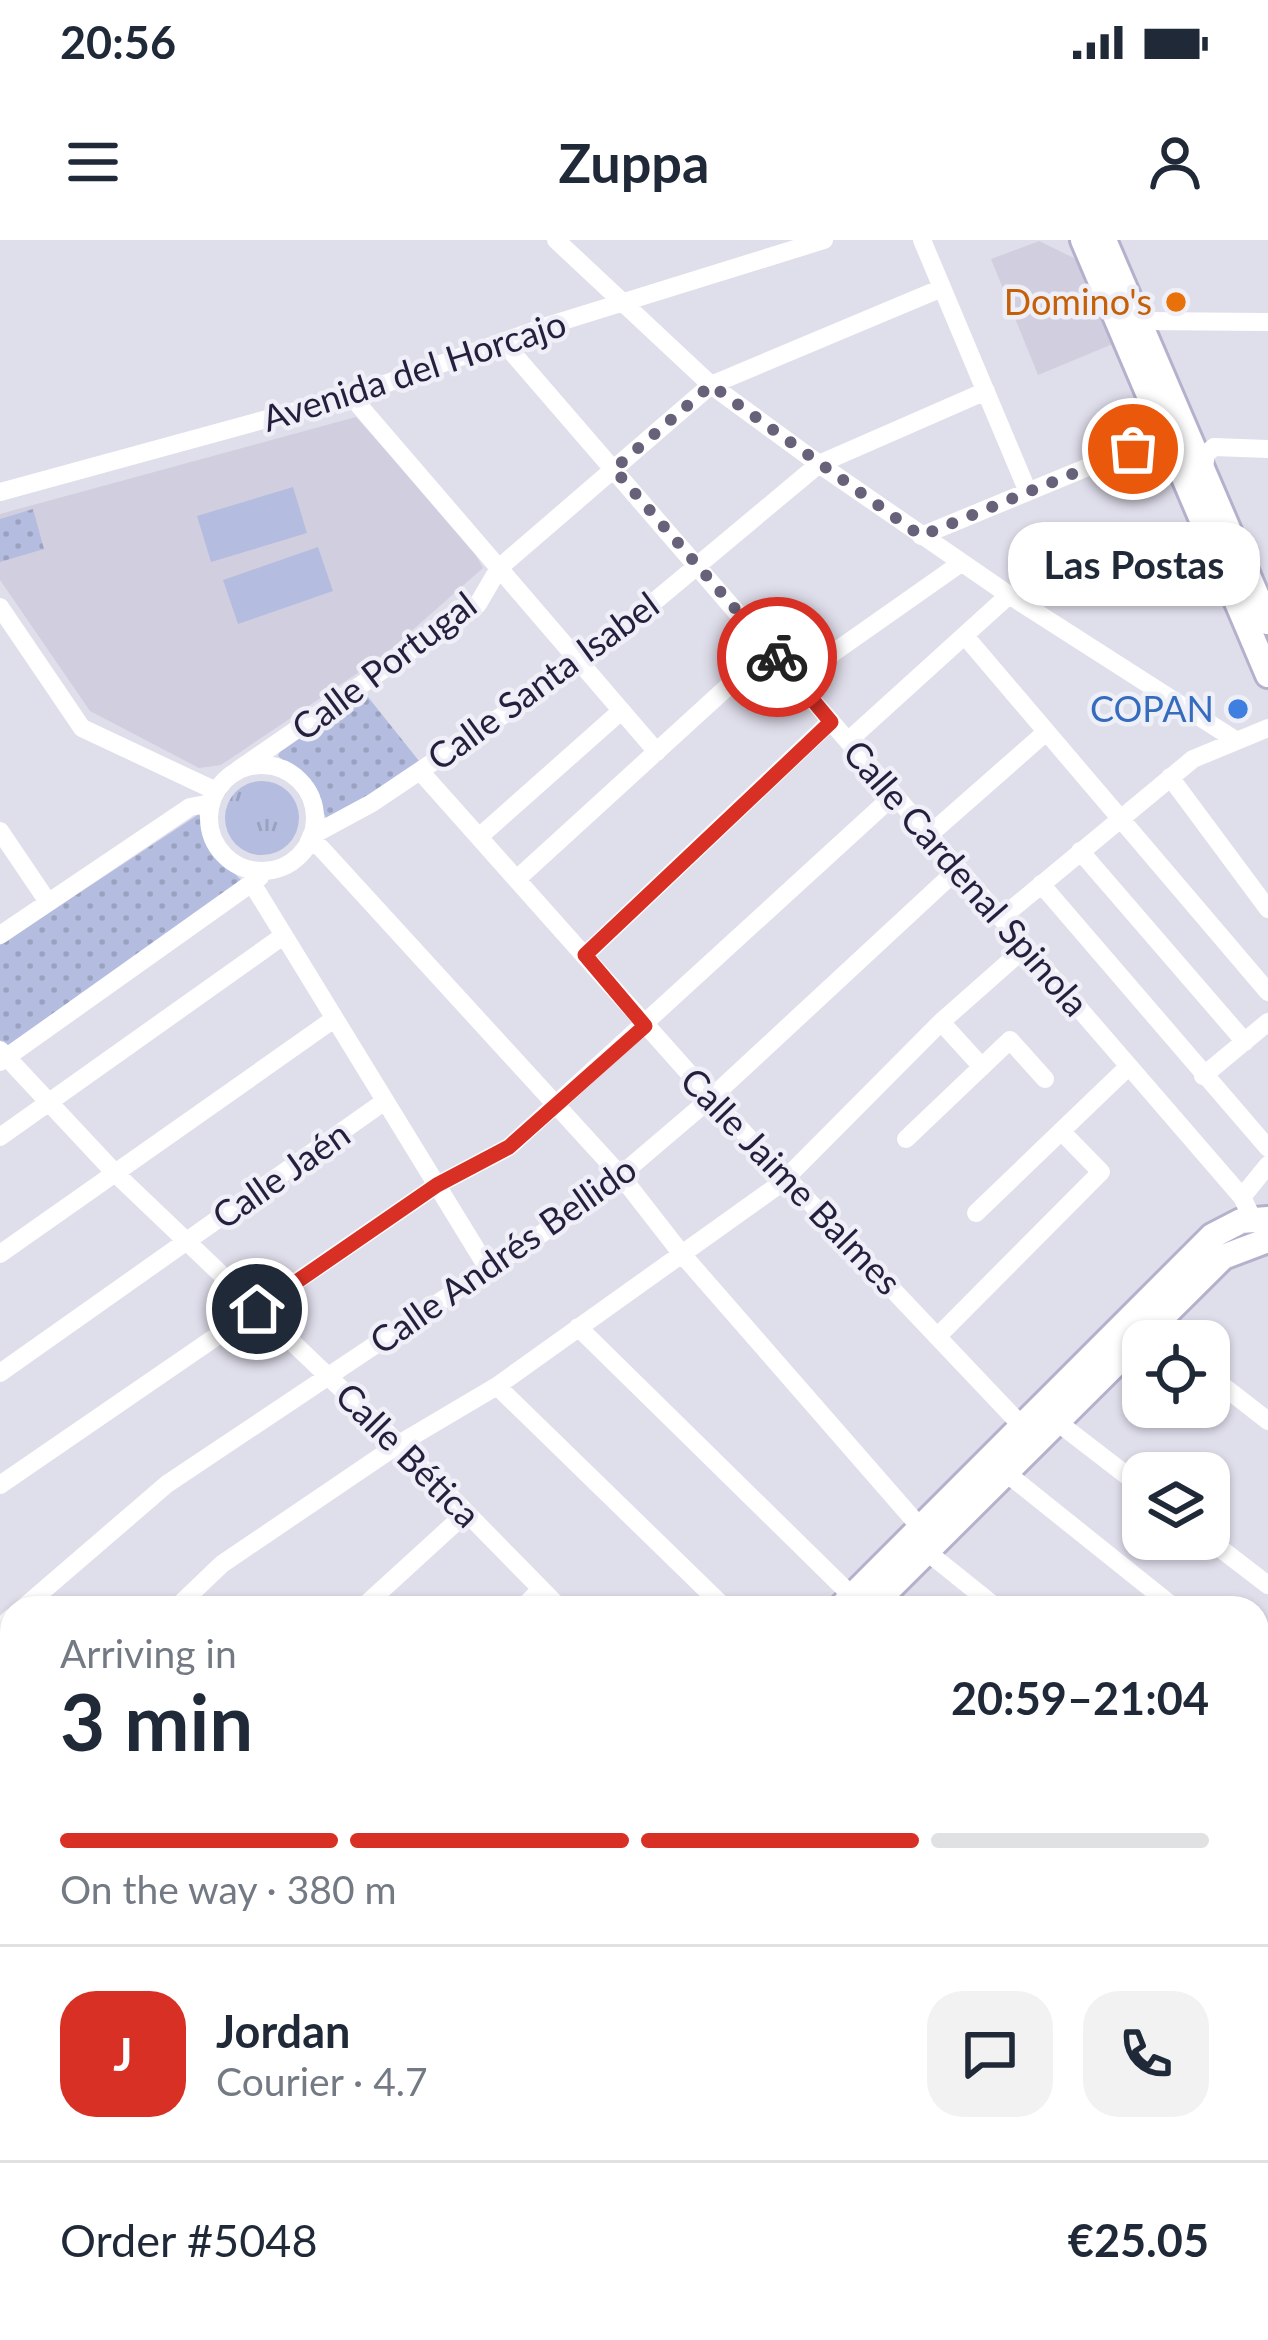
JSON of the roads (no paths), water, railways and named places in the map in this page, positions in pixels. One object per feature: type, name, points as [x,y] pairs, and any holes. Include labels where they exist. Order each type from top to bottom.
[{"type":"street","points":[[556,240],[711,385],[921,536],[1237,741]]},
{"type":"street","name":"Avenida del Horcajo","points":[[0,491],[351,396],[622,302],[758,249],[824,240]]},
{"type":"street","points":[[922,240],[1028,492]]},
{"type":"street","points":[[1083,240],[1268,675]]},
{"type":"street","points":[[1104,240],[1268,622]]},
{"type":"street","name":"Calle Portugal","points":[[238,770],[478,604],[499,568],[711,385],[942,288]]},
{"type":"street","points":[[1141,321],[1268,322]]},
{"type":"street","name":"Calle Cardenal Spinola","points":[[502,342],[1258,1219]]},
{"type":"street","name":"Calle Santa Isabel","points":[[310,839],[582,662],[819,464],[986,391]]},
{"type":"street","points":[[351,396],[657,752]]},
{"type":"street","points":[[921,536],[1168,434]]},
{"type":"street","points":[[1204,467],[1206,454],[1214,447],[1268,449]]},
{"type":"street","points":[[796,680],[962,563]]},
{"type":"street","points":[[848,741],[1009,595]]},
{"type":"street","points":[[4,620],[82,728],[213,797]]},
{"type":"street","points":[[965,636],[1268,992]]},
{"type":"street","points":[[517,879],[770,648]]},
{"type":"street","points":[[479,837],[621,711]]},
{"type":"street","points":[[585,955],[831,722]]},
{"type":"street","points":[[1000,918],[1193,759],[1268,728]]},
{"type":"street","points":[[928,835],[1046,732]]},
{"type":"street","points":[[0,934],[190,807],[213,797],[238,770],[270,765],[299,780],[313,803],[310,839],[289,863],[259,878],[2,1057]]},
{"type":"street","name":"Calle Jaime Balmes","points":[[420,771],[711,1098],[1022,1426]]},
{"type":"street","points":[[1170,777],[1268,909]]},
{"type":"street","points":[[0,1485],[437,1185],[509,1147],[893,796]]},
{"type":"street","points":[[213,797],[210,828],[220,851],[259,878],[283,936],[487,1267]]},
{"type":"street","points":[[0,831],[48,902]]},
{"type":"street","points":[[310,839],[621,1176],[923,1539],[984,1596]]},
{"type":"street","points":[[1080,851],[1245,1042]]},
{"type":"street","name":"Calle Andrés Bellido","points":[[37,1596],[167,1484],[590,1202],[711,1098],[958,869]]},
{"type":"street","points":[[1041,884],[1268,1148]]},
{"type":"street","points":[[0,1137],[283,936]]},
{"type":"street","points":[[189,1596],[222,1564],[399,1444],[497,1386],[786,1177],[941,1022],[1026,947]]},
{"type":"street","points":[[0,1253],[334,1018]]},
{"type":"street","points":[[941,1022],[982,1067]]},
{"type":"street","points":[[1203,1076],[1268,1022]]},
{"type":"street","points":[[907,1139],[1010,1040],[1045,1079]]},
{"type":"street","name":"Calle Bética","points":[[2,1057],[549,1596]]},
{"type":"street","points":[[976,1214],[1128,1066]]},
{"type":"street","name":"Calle Jaén","points":[[0,1373],[385,1101]]},
{"type":"street","points":[[938,1336],[1109,1176],[1060,1131]]},
{"type":"street","points":[[1170,1320],[1258,1219],[1268,1165]]},
{"type":"street","points":[[923,1539],[1022,1426],[1212,1236],[1258,1219]]},
{"type":"street","points":[[578,1327],[846,1596]]},
{"type":"street","points":[[862,1596],[1122,1365]]},
{"type":"street","points":[[497,1386],[713,1596]]},
{"type":"street","points":[[1230,1391],[1268,1421]]},
{"type":"street","points":[[1056,1421],[1122,1472]]},
{"type":"street","points":[[1005,1472],[1160,1596]]},
{"type":"street","points":[[375,1596],[466,1513]]},
{"type":"street","points":[[1230,1556],[1268,1586]]},
{"type":"street","points":[[533,1596],[541,1588]]},
{"type":"place","name":"Domino's","points":[[1176,302]]},
{"type":"place","name":"Las Postas","points":[[1133,449]]},
{"type":"place","name":"COPAN","points":[[1238,709]]}]
